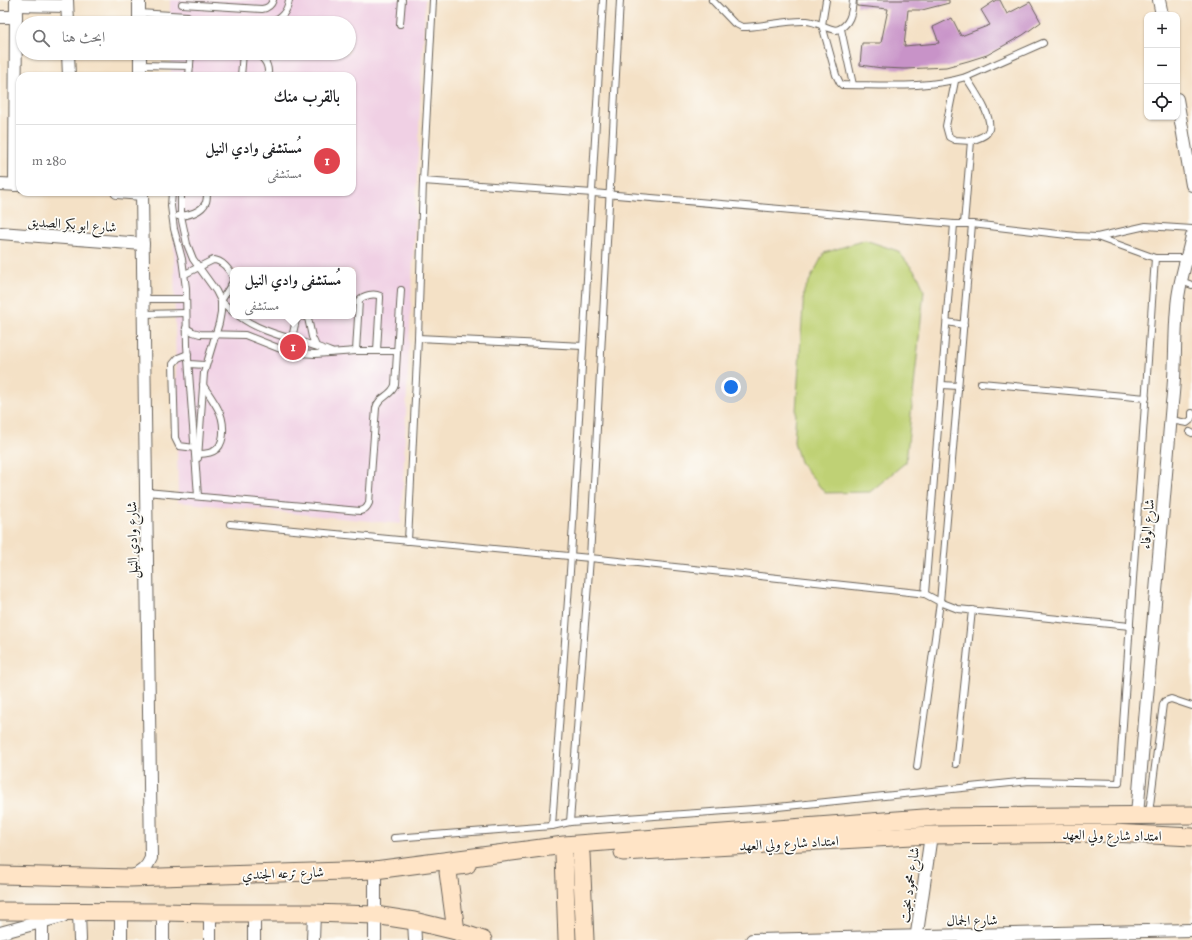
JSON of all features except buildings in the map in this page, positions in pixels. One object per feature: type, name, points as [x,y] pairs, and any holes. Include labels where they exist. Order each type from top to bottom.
[{"type":"main road","points":[[1112,833],[1113,815]]},
{"type":"main road","name":"امتداد شارع ولي العهد","points":[[564,850],[937,817],[1192,815]]},
{"type":"main road","name":"امتداد شارع ولي العهد","points":[[564,850],[581,854],[931,835],[1112,833],[1192,837]]},
{"type":"main road","name":"شارع ترعه الجندي","points":[[0,875],[130,878],[375,870],[448,864],[564,850]]},
{"type":"main road","points":[[564,850],[566,940]]},
{"type":"main road","points":[[581,854],[585,940]]},
{"type":"main road","points":[[448,864],[456,935]]},
{"type":"main road","points":[[0,911],[314,913],[375,915],[414,921],[456,935],[482,940]]},
{"type":"street","points":[[139,0],[140,16]]},
{"type":"street","points":[[1159,0],[1161,12]]},
{"type":"street","points":[[0,17],[16,7],[67,3],[68,16]]},
{"type":"street","points":[[17,60],[18,72]]},
{"type":"street","points":[[68,60],[69,72]]},
{"type":"street","points":[[1180,116],[1192,185]]},
{"type":"street","points":[[0,184],[16,185]]},
{"type":"street","name":"شارع وادي النيل","points":[[130,878],[142,871],[151,858],[142,196]]},
{"type":"street","name":"شارع ابو بكر الصديق","points":[[0,233],[143,244]]},
{"type":"street","name":"شارع الوفاء","points":[[1143,815],[1172,403],[1175,382],[1177,307],[1187,283],[1187,258],[1192,236]]},
{"type":"street","name":"شارع محمود بخيت","points":[[916,938],[931,835]]},
{"type":"street","points":[[375,870],[375,940]]},
{"type":"street","points":[[0,933],[78,912],[80,940]]},
{"type":"street","points":[[120,912],[121,940]]},
{"type":"street","points":[[163,912],[163,940]]},
{"type":"street","points":[[210,913],[210,940]]},
{"type":"street","points":[[254,913],[254,940]]},
{"type":"street","points":[[313,940],[314,913]]},
{"type":"street","points":[[414,921],[415,940]]},
{"type":"street","points":[[42,922],[42,940]]},
{"type":"street","name":"شارع الجمال","points":[[752,940],[1161,936],[1192,930]]},
{"type":"lane","points":[[207,0],[211,6]]},
{"type":"lane","points":[[187,16],[182,2],[211,6],[262,9],[271,5],[273,0]]},
{"type":"lane","points":[[282,16],[288,8],[289,0]]},
{"type":"lane","points":[[400,24],[402,0]]},
{"type":"lane","points":[[408,541],[418,338],[423,181],[433,0]]},
{"type":"lane","points":[[552,826],[571,557],[603,0]]},
{"type":"lane","points":[[570,822],[590,558],[620,0]]},
{"type":"lane","points":[[712,0],[734,23],[742,27],[807,21],[836,30],[847,25],[850,19],[853,0]]},
{"type":"lane","points":[[826,0],[822,25],[840,83],[842,85],[919,85],[954,80],[966,77],[1043,43]]},
{"type":"lane","points":[[841,29],[853,85]]},
{"type":"lane","points":[[189,72],[190,60]]},
{"type":"lane","points":[[241,72],[242,60]]},
{"type":"lane","points":[[264,60],[269,69],[269,72]]},
{"type":"lane","points":[[140,65],[190,66]]},
{"type":"lane","points":[[954,80],[946,126],[949,137],[955,140],[971,141],[986,135],[990,122],[985,109],[966,77]]},
{"type":"lane","points":[[964,224],[971,141]]},
{"type":"lane","points":[[423,181],[610,194],[954,224],[972,224],[1076,236],[1097,237],[1146,226],[1192,228]]},
{"type":"lane","points":[[172,196],[172,217],[185,274],[186,328],[198,496]]},
{"type":"lane","points":[[181,196],[181,216],[193,259],[216,291],[221,302],[221,312],[216,334],[205,365],[197,466]]},
{"type":"lane","points":[[172,217],[191,214],[200,209],[207,201],[207,196]]},
{"type":"lane","points":[[925,594],[954,224]]},
{"type":"lane","points":[[918,767],[940,602],[972,224]]},
{"type":"lane","points":[[1097,237],[1155,258],[1187,258]]},
{"type":"lane","points":[[394,838],[552,826],[570,822],[768,808],[1029,781],[1119,783],[1155,258]]},
{"type":"lane","points":[[185,274],[213,260],[220,261],[230,273]]},
{"type":"lane","points":[[221,302],[230,287]]},
{"type":"lane","points":[[146,492],[360,511],[368,507],[376,408],[377,404],[394,389],[401,290]]},
{"type":"lane","points":[[356,351],[359,300],[364,296],[375,294],[380,296],[377,351]]},
{"type":"lane","points":[[144,299],[186,299]]},
{"type":"lane","points":[[221,302],[230,310]]},
{"type":"lane","points":[[144,314],[186,314]]},
{"type":"lane","points":[[244,319],[255,326],[292,340],[332,352]]},
{"type":"lane","points":[[289,351],[297,319]]},
{"type":"lane","points":[[308,319],[312,337],[316,346]]},
{"type":"lane","points":[[947,322],[964,325]]},
{"type":"lane","points":[[186,328],[200,334],[245,335],[289,351],[315,354],[356,351],[397,351]]},
{"type":"lane","points":[[418,338],[583,346]]},
{"type":"lane","points":[[188,354],[178,358],[173,364],[175,438],[179,446],[194,448]]},
{"type":"lane","points":[[189,364],[205,365]]},
{"type":"lane","points":[[980,383],[1146,398]]},
{"type":"lane","points":[[199,454],[209,453],[217,448],[221,441],[223,432],[219,410],[203,385]]},
{"type":"lane","points":[[942,385],[958,386]]},
{"type":"lane","points":[[1171,420],[1187,423],[1192,419],[1192,413]]},
{"type":"lane","points":[[230,524],[590,558],[925,594],[958,609],[1130,626]]},
{"type":"lane","points":[[956,764],[972,610]]},
{"type":"lane","points":[[1143,815],[1163,704],[1168,700],[1171,700],[1192,706]]},
{"type":"shaded area","points":[[170,0],[425,0],[401,524],[178,502],[173,196],[356,196],[356,72],[171,72],[171,60],[356,60],[356,16],[170,16]]},
{"type":"green space","points":[[865,240],[898,251],[919,277],[924,291],[906,462],[870,492],[825,493],[800,462],[794,442],[804,291],[824,253]]},
{"type":"place","name":"مُستشفى وادي النيل","points":[[293,347]]}]
